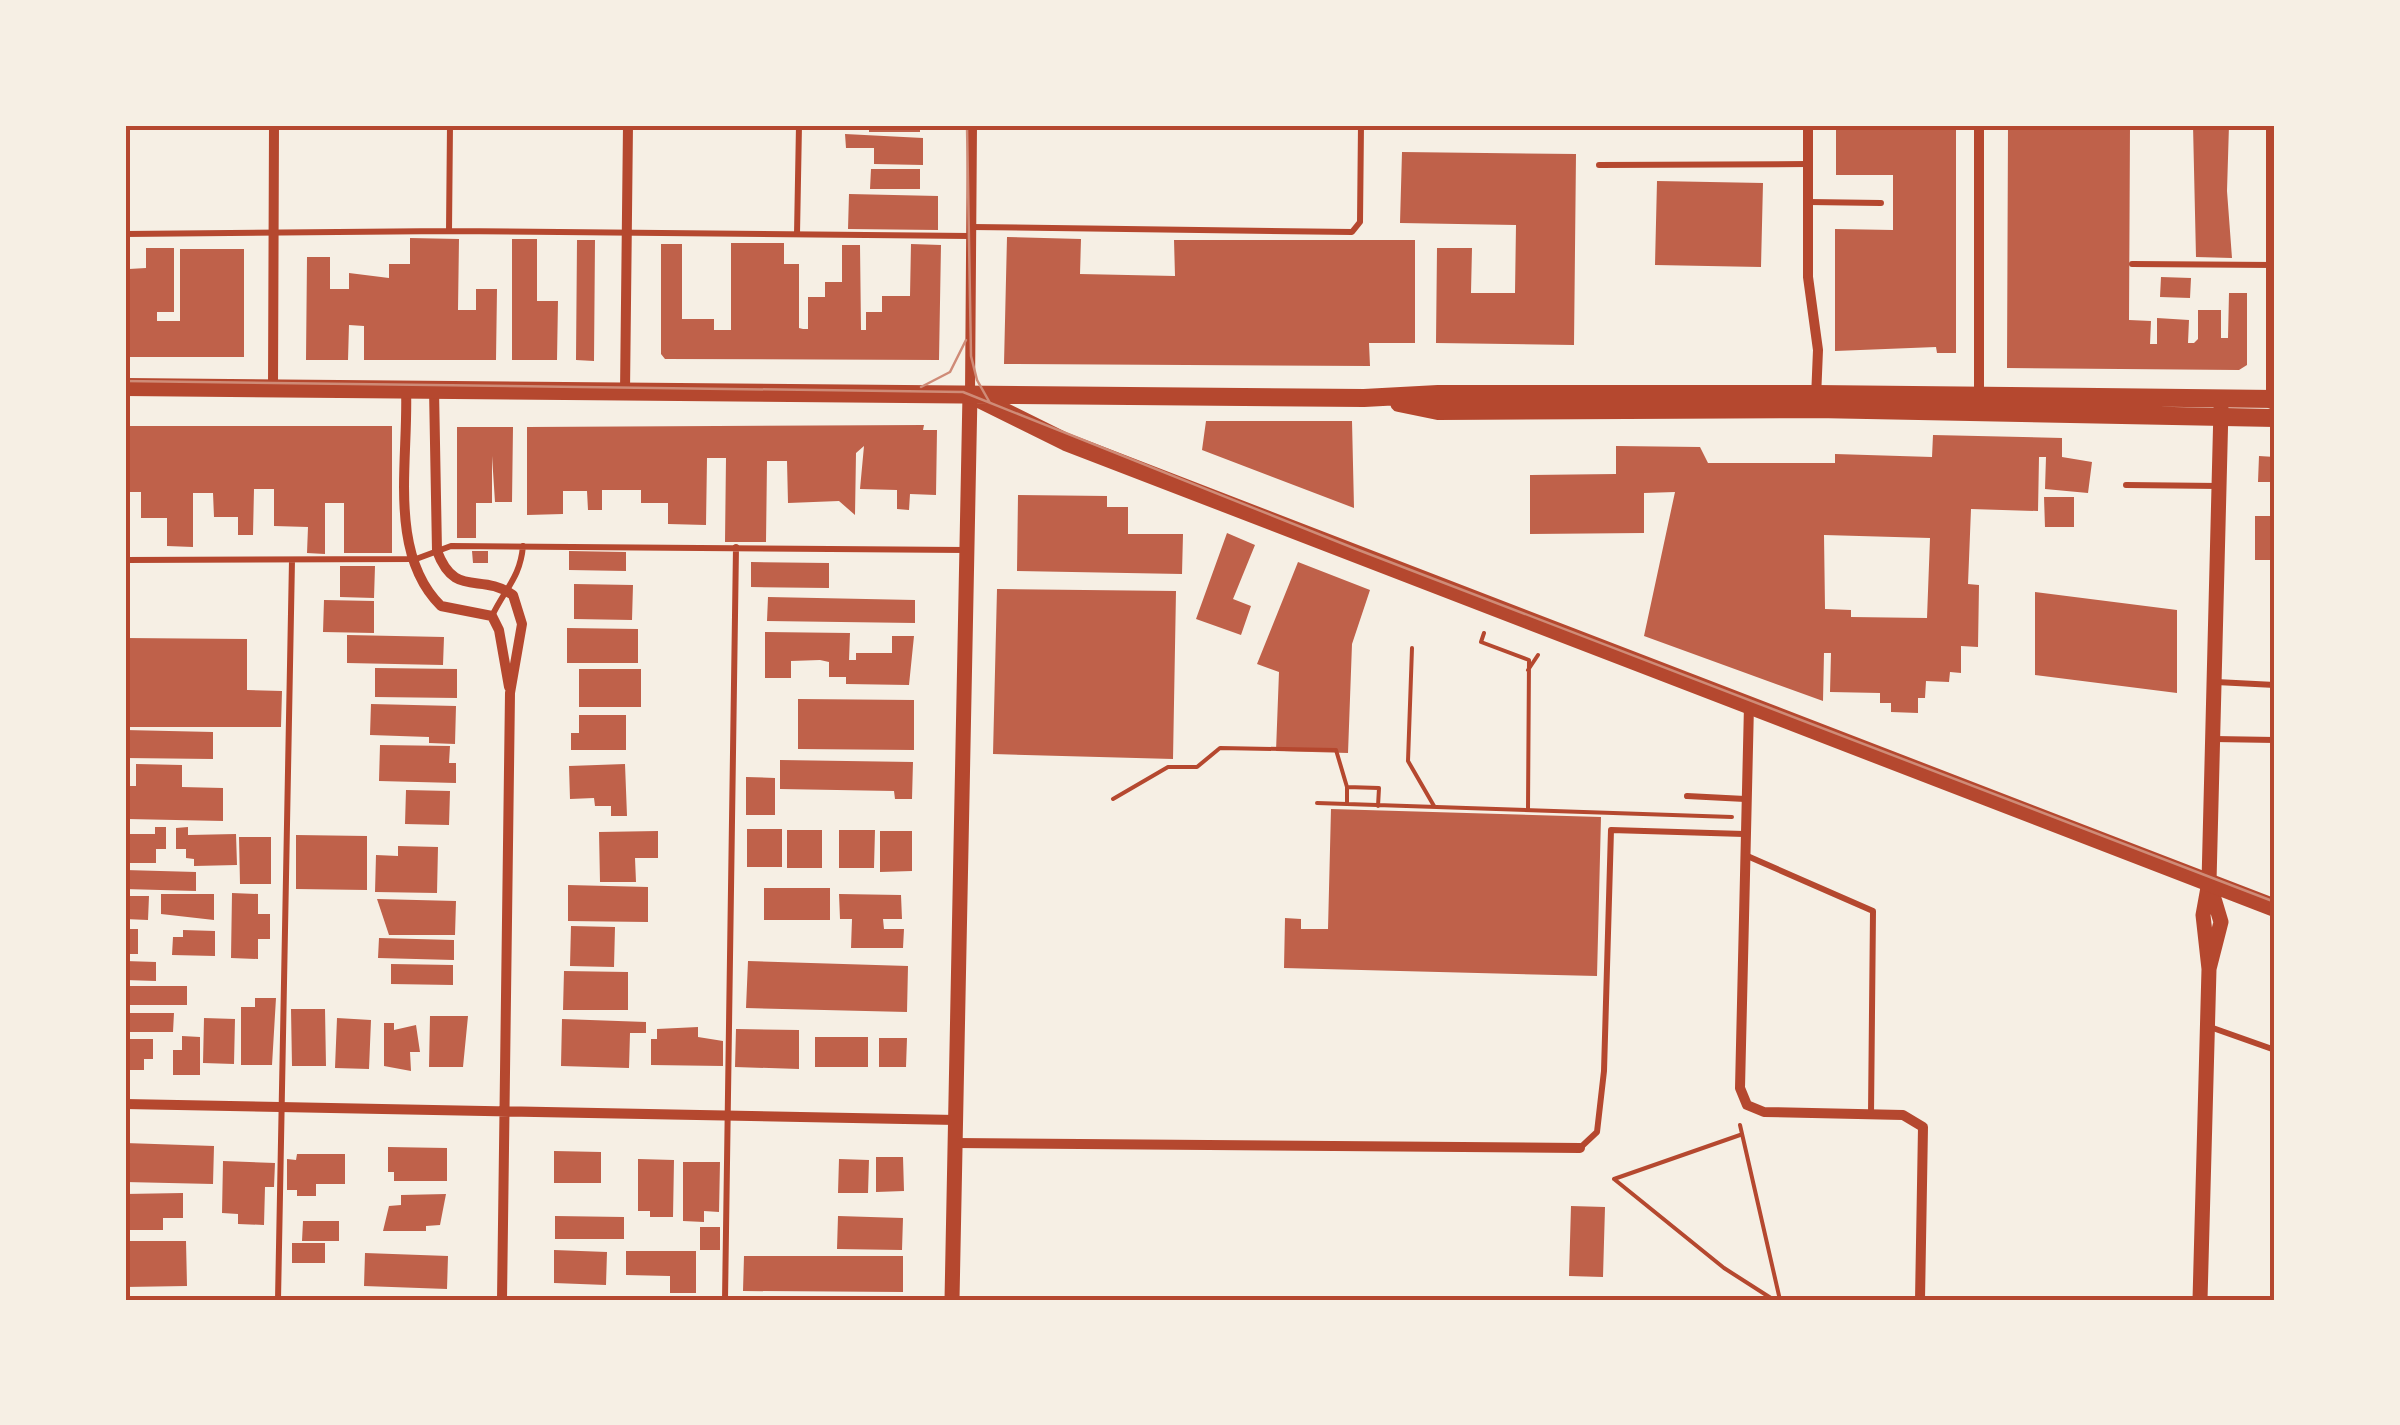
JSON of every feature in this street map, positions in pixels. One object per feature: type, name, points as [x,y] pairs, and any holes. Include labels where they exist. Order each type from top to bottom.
[{"type":"main road","points":[[125,387],[2273,408]]},
{"type":"main road","points":[[970,394],[1066,442],[2275,908]]},
{"type":"street","points":[[273,388],[274,125]]},
{"type":"street","points":[[625,392],[628,125]]},
{"type":"street","points":[[952,1300],[972,125]]},
{"type":"street","points":[[1808,125],[1809,296],[1818,350],[1816,401]]},
{"type":"street","points":[[1979,404],[1980,125]]},
{"type":"street","points":[[2270,125],[2273,408]]},
{"type":"street","points":[[406,389],[410,559],[426,591],[441,606],[492,616],[499,630],[510,693]]},
{"type":"street","points":[[434,390],[436,551],[444,572],[457,581],[505,590],[520,609],[522,624],[510,693],[502,1300]]},
{"type":"street","points":[[2200,1300],[2209,970],[2203,914],[2209,882],[2221,408]]},
{"type":"street","points":[[1749,705],[1740,1088],[1747,1105],[1764,1112],[1903,1115],[1922,1127],[1920,1300]]},
{"type":"street","points":[[125,1104],[956,1120]]},
{"type":"street","points":[[956,1143],[1580,1148]]},
{"type":"lane","points":[[449,231],[450,125]]},
{"type":"lane","points":[[798,234],[799,125]]},
{"type":"lane","points":[[125,234],[1352,232],[1360,222],[1362,125]]},
{"type":"lane","points":[[1600,165],[1808,164]]},
{"type":"lane","points":[[1808,202],[1881,202]]},
{"type":"lane","points":[[2132,264],[2273,265]]},
{"type":"lane","points":[[2126,485],[2220,486]]},
{"type":"lane","points":[[125,560],[410,559],[451,546],[967,550]]},
{"type":"lane","points":[[492,616],[520,572],[523,546]]},
{"type":"lane","points":[[725,1300],[736,547]]},
{"type":"lane","points":[[278,1300],[292,560]]},
{"type":"lane","points":[[2215,682],[2275,685]]},
{"type":"lane","points":[[2213,739],[2275,740]]},
{"type":"lane","points":[[1687,796],[1745,800]]},
{"type":"lane","points":[[1580,1148],[1597,1132],[1604,1071],[1611,830],[1744,834]]},
{"type":"lane","points":[[1744,854],[1873,910],[1870,1114]]},
{"type":"lane","points":[[2207,1026],[2275,1050]]},
{"type":"path","points":[[1484,633],[1481,642],[1529,660],[1528,810]]},
{"type":"path","points":[[1412,648],[1408,762],[1434,806]]},
{"type":"path","points":[[1528,670],[1538,655]]},
{"type":"path","points":[[1114,799],[1168,766],[1197,767],[1220,748],[1336,750],[1347,787],[1346,804]]},
{"type":"path","points":[[1347,787],[1379,788],[1378,806]]},
{"type":"path","points":[[1317,803],[1745,817]]},
{"type":"path","points":[[1740,1126],[1777,1300]]},
{"type":"path","points":[[1740,1135],[1614,1178],[1724,1268],[1777,1300]]},
{"type":"building","points":[[869,125],[920,125],[920,132],[869,132]]},
{"type":"building","points":[[1836,125],[1956,125],[1956,353],[1937,353],[1936,347],[1835,351],[1835,229],[1893,230],[1893,175],[1836,175]]},
{"type":"building","points":[[2008,125],[2130,125],[2129,320],[2151,321],[2150,344],[2157,344],[2157,318],[2189,320],[2188,343],[2194,343],[2198,339],[2198,310],[2221,310],[2221,338],[2228,338],[2229,293],[2247,293],[2247,365],[2239,370],[2007,368]]},
{"type":"building","points":[[2193,125],[2229,125],[2227,191],[2232,258],[2196,257]]},
{"type":"building","points":[[845,134],[923,138],[923,165],[874,164],[874,148],[846,148]]},
{"type":"building","points":[[1402,152],[1576,154],[1574,345],[1436,343],[1437,248],[1472,248],[1471,293],[1515,293],[1516,225],[1400,223]]},
{"type":"building","points":[[871,169],[920,169],[920,189],[870,189]]},
{"type":"building","points":[[1657,181],[1763,183],[1761,267],[1655,265]]},
{"type":"building","points":[[849,194],[938,196],[938,230],[848,229]]},
{"type":"building","points":[[1007,237],[1081,239],[1080,274],[1175,276],[1174,240],[1415,240],[1415,343],[1369,343],[1370,366],[1004,364]]},
{"type":"building","points":[[410,238],[459,239],[458,310],[476,310],[476,289],[497,289],[496,360],[364,360],[364,326],[349,325],[348,360],[306,360],[307,257],[330,257],[330,289],[349,289],[349,273],[389,278],[389,264],[410,264]]},
{"type":"building","points":[[512,239],[537,239],[537,301],[558,301],[557,360],[512,360]]},
{"type":"building","points":[[577,240],[595,240],[594,361],[576,360]]},
{"type":"building","points":[[731,243],[784,243],[784,264],[799,264],[799,328],[803,329],[808,329],[808,297],[825,297],[825,282],[842,282],[842,245],[860,245],[861,330],[866,330],[866,312],[882,312],[882,296],[910,296],[911,244],[941,245],[939,360],[665,359],[661,354],[661,244],[682,244],[682,319],[714,319],[714,330],[731,330]]},
{"type":"building","points":[[146,248],[174,248],[174,312],[157,312],[157,321],[180,321],[180,249],[244,249],[244,357],[125,357],[129,269],[146,268]]},
{"type":"building","points":[[2161,277],[2191,278],[2190,298],[2160,297]]},
{"type":"building","points":[[1206,421],[1352,421],[1354,508],[1202,450]]},
{"type":"building","points":[[924,425],[923,430],[937,430],[936,495],[910,494],[909,510],[897,509],[897,490],[860,489],[864,446],[856,453],[855,515],[839,501],[788,503],[787,461],[767,461],[766,542],[725,542],[726,458],[707,458],[706,525],[668,524],[668,503],[641,503],[641,490],[602,490],[602,510],[588,510],[587,491],[563,491],[563,514],[527,515],[527,427]]},
{"type":"building","points":[[125,426],[392,426],[392,553],[344,553],[344,503],[325,503],[325,554],[307,553],[308,527],[274,526],[274,489],[254,489],[253,535],[238,535],[238,517],[214,517],[213,493],[193,493],[193,547],[167,546],[167,518],[141,518],[141,492],[125,492]]},
{"type":"building","points":[[457,427],[513,427],[512,502],[495,502],[492,456],[492,503],[476,503],[476,538],[457,538]]},
{"type":"building","points":[[1933,435],[2062,438],[2062,457],[2092,462],[2088,493],[2045,489],[2046,457],[2039,457],[2038,511],[1971,509],[1968,584],[1979,585],[1978,647],[1961,646],[1961,673],[1950,672],[1949,682],[1926,681],[1925,698],[1918,698],[1918,713],[1891,712],[1891,703],[1880,703],[1880,693],[1830,692],[1831,653],[1824,653],[1823,701],[1644,636],[1675,492],[1644,493],[1644,533],[1530,534],[1530,475],[1616,474],[1616,446],[1700,447],[1708,463],[1835,463],[1835,454],[1932,457]],"holes":[[[1824,535],[1930,538],[1927,618],[1851,617],[1851,610],[1825,609]]]},
{"type":"building","points":[[2259,456],[2275,457],[2275,482],[2258,482]]},
{"type":"building","points":[[1018,495],[1107,496],[1107,507],[1128,507],[1128,534],[1183,534],[1182,574],[1017,571]]},
{"type":"building","points":[[2044,497],[2074,497],[2074,527],[2045,527]]},
{"type":"building","points":[[2255,516],[2275,516],[2275,560],[2255,560]]},
{"type":"building","points":[[1227,533],[1255,545],[1233,599],[1251,606],[1241,635],[1196,619]]},
{"type":"building","points":[[472,551],[488,551],[488,563],[473,563]]},
{"type":"building","points":[[569,551],[626,552],[626,571],[569,570]]},
{"type":"building","points":[[751,562],[829,563],[829,588],[751,587]]},
{"type":"building","points":[[1298,562],[1370,590],[1352,644],[1348,753],[1276,751],[1279,672],[1257,664]]},
{"type":"building","points":[[340,566],[375,566],[374,598],[340,597]]},
{"type":"building","points":[[574,584],[633,585],[632,620],[574,619]]},
{"type":"building","points":[[997,589],[1176,591],[1173,759],[993,754]]},
{"type":"building","points":[[2035,592],[2177,610],[2177,693],[2035,675]]},
{"type":"building","points":[[768,597],[915,600],[915,623],[767,621]]},
{"type":"building","points":[[324,600],[374,601],[374,633],[323,632]]},
{"type":"building","points":[[567,628],[638,629],[638,663],[567,663]]},
{"type":"building","points":[[765,632],[850,633],[849,660],[856,660],[856,653],[892,653],[892,636],[914,636],[909,685],[846,684],[846,677],[829,677],[829,662],[820,660],[791,661],[791,678],[765,678]]},
{"type":"building","points":[[347,635],[444,637],[443,665],[347,663]]},
{"type":"building","points":[[125,638],[247,639],[247,690],[282,691],[281,727],[125,727]]},
{"type":"building","points":[[375,668],[457,669],[457,698],[375,697]]},
{"type":"building","points":[[579,669],[641,669],[641,707],[579,707]]},
{"type":"building","points":[[798,699],[914,700],[914,750],[798,749]]},
{"type":"building","points":[[371,704],[456,706],[455,744],[429,743],[429,737],[370,735]]},
{"type":"building","points":[[579,715],[626,715],[626,750],[571,750],[571,733],[579,733]]},
{"type":"building","points":[[125,730],[213,732],[213,759],[126,758]]},
{"type":"building","points":[[380,745],[450,746],[449,763],[456,763],[456,783],[379,781]]},
{"type":"building","points":[[780,760],[913,762],[912,799],[895,799],[894,791],[780,789]]},
{"type":"building","points":[[136,764],[182,765],[182,787],[223,788],[223,821],[128,819],[128,786],[136,786]]},
{"type":"building","points":[[625,764],[627,816],[611,816],[611,806],[595,806],[594,798],[570,799],[569,766]]},
{"type":"building","points":[[746,777],[775,778],[775,815],[746,815]]},
{"type":"building","points":[[406,790],[450,791],[449,825],[405,824]]},
{"type":"building","points":[[1331,809],[1601,817],[1597,976],[1284,968],[1285,918],[1301,919],[1301,929],[1328,929]]},
{"type":"building","points":[[155,827],[166,827],[166,849],[156,849],[156,863],[125,863],[125,834],[155,834]]},
{"type":"building","points":[[188,827],[188,835],[236,834],[237,865],[194,866],[194,859],[186,858],[186,849],[176,849],[176,828]]},
{"type":"building","points":[[747,829],[782,829],[782,867],[747,867]]},
{"type":"building","points":[[787,830],[822,830],[822,868],[787,868]]},
{"type":"building","points":[[839,830],[875,830],[874,868],[839,868]]},
{"type":"building","points":[[658,831],[658,858],[635,858],[636,882],[600,882],[599,832]]},
{"type":"building","points":[[880,831],[912,831],[912,871],[880,872]]},
{"type":"building","points":[[296,835],[367,836],[367,890],[296,889]]},
{"type":"building","points":[[239,837],[271,837],[271,884],[240,884]]},
{"type":"building","points":[[398,846],[438,847],[437,893],[375,892],[376,855],[398,856]]},
{"type":"building","points":[[125,870],[196,872],[196,891],[125,889]]},
{"type":"building","points":[[568,885],[648,887],[648,922],[568,921]]},
{"type":"building","points":[[764,888],[830,888],[830,920],[764,920]]},
{"type":"building","points":[[232,893],[258,894],[258,914],[270,914],[270,939],[258,939],[258,959],[231,958]]},
{"type":"building","points":[[161,894],[214,894],[214,920],[161,914]]},
{"type":"building","points":[[839,894],[901,895],[902,919],[883,919],[884,929],[904,929],[903,948],[851,948],[852,919],[840,919]]},
{"type":"building","points":[[125,896],[149,896],[148,920],[125,919]]},
{"type":"building","points":[[377,899],[456,901],[455,935],[389,935]]},
{"type":"building","points":[[571,926],[615,927],[614,967],[570,966]]},
{"type":"building","points":[[125,929],[138,929],[138,954],[125,954]]},
{"type":"building","points":[[183,930],[215,931],[215,956],[172,955],[173,937],[183,937]]},
{"type":"building","points":[[379,938],[454,940],[454,960],[378,958]]},
{"type":"building","points":[[125,961],[156,962],[156,981],[125,980]]},
{"type":"building","points":[[748,961],[908,966],[907,1012],[746,1008]]},
{"type":"building","points":[[391,964],[453,965],[453,985],[391,984]]},
{"type":"building","points":[[564,971],[628,972],[628,1010],[563,1010]]},
{"type":"building","points":[[125,986],[187,986],[187,1005],[125,1005]]},
{"type":"building","points":[[255,998],[276,998],[272,1065],[241,1065],[241,1007],[255,1007]]},
{"type":"building","points":[[291,1009],[325,1009],[326,1066],[292,1066]]},
{"type":"building","points":[[125,1013],[174,1013],[173,1032],[125,1032]]},
{"type":"building","points":[[430,1016],[468,1016],[463,1067],[429,1067]]},
{"type":"building","points":[[204,1018],[235,1019],[234,1064],[203,1063]]},
{"type":"building","points":[[337,1018],[371,1020],[369,1069],[335,1068]]},
{"type":"building","points":[[562,1019],[646,1022],[646,1033],[630,1033],[629,1068],[561,1066]]},
{"type":"building","points":[[384,1023],[394,1023],[394,1030],[416,1025],[420,1052],[410,1052],[411,1071],[384,1066]]},
{"type":"building","points":[[698,1027],[698,1037],[723,1041],[723,1066],[651,1065],[651,1039],[657,1039],[657,1029]]},
{"type":"building","points":[[736,1029],[799,1030],[799,1069],[735,1067]]},
{"type":"building","points":[[182,1036],[200,1037],[200,1075],[173,1075],[173,1050],[182,1050]]},
{"type":"building","points":[[815,1037],[868,1037],[868,1067],[815,1067]]},
{"type":"building","points":[[879,1038],[907,1038],[906,1067],[879,1067]]},
{"type":"building","points":[[125,1039],[153,1039],[153,1059],[144,1059],[144,1070],[125,1070]]},
{"type":"building","points":[[125,1143],[214,1146],[213,1184],[125,1182]]},
{"type":"building","points":[[388,1147],[447,1148],[447,1181],[394,1181],[394,1172],[388,1172]]},
{"type":"building","points":[[554,1151],[601,1152],[601,1183],[554,1183]]},
{"type":"building","points":[[297,1154],[345,1154],[345,1184],[316,1184],[316,1196],[297,1196],[297,1190],[287,1190],[287,1159],[296,1160]]},
{"type":"building","points":[[876,1157],[903,1157],[904,1191],[876,1192]]},
{"type":"building","points":[[638,1159],[674,1160],[673,1217],[650,1217],[650,1211],[638,1211]]},
{"type":"building","points":[[839,1159],[869,1160],[868,1193],[838,1193]]},
{"type":"building","points":[[223,1161],[275,1163],[274,1187],[265,1187],[264,1225],[238,1224],[238,1214],[222,1213]]},
{"type":"building","points":[[683,1162],[720,1162],[719,1212],[704,1211],[704,1222],[683,1221]]},
{"type":"building","points":[[183,1193],[183,1218],[163,1218],[163,1230],[125,1230],[125,1194]]},
{"type":"building","points":[[446,1194],[440,1225],[426,1226],[426,1231],[383,1231],[389,1206],[401,1205],[401,1195]]},
{"type":"building","points":[[1571,1206],[1605,1207],[1603,1277],[1569,1276]]},
{"type":"building","points":[[555,1216],[624,1217],[624,1239],[555,1239]]},
{"type":"building","points":[[838,1216],[903,1218],[902,1250],[837,1249]]},
{"type":"building","points":[[303,1221],[339,1221],[339,1241],[302,1241]]},
{"type":"building","points":[[700,1227],[720,1227],[720,1250],[700,1250]]},
{"type":"building","points":[[125,1241],[186,1241],[187,1286],[125,1287]]},
{"type":"building","points":[[292,1243],[325,1243],[325,1263],[292,1263]]},
{"type":"building","points":[[554,1250],[607,1252],[606,1285],[554,1283]]},
{"type":"building","points":[[626,1251],[696,1251],[696,1293],[670,1293],[670,1276],[626,1275]]},
{"type":"building","points":[[365,1253],[448,1256],[447,1289],[364,1286]]},
{"type":"building","points":[[744,1256],[903,1256],[903,1292],[743,1291]]},
{"type":"building","points":[[125,1296],[196,1296],[196,1300],[125,1300]]},
{"type":"tram line","points":[[967,125],[971,356],[977,380],[990,403]]},
{"type":"tram line","points":[[921,387],[950,372],[966,340]]},
{"type":"tram line","points":[[125,381],[963,392],[1356,549],[2275,902]]}]
